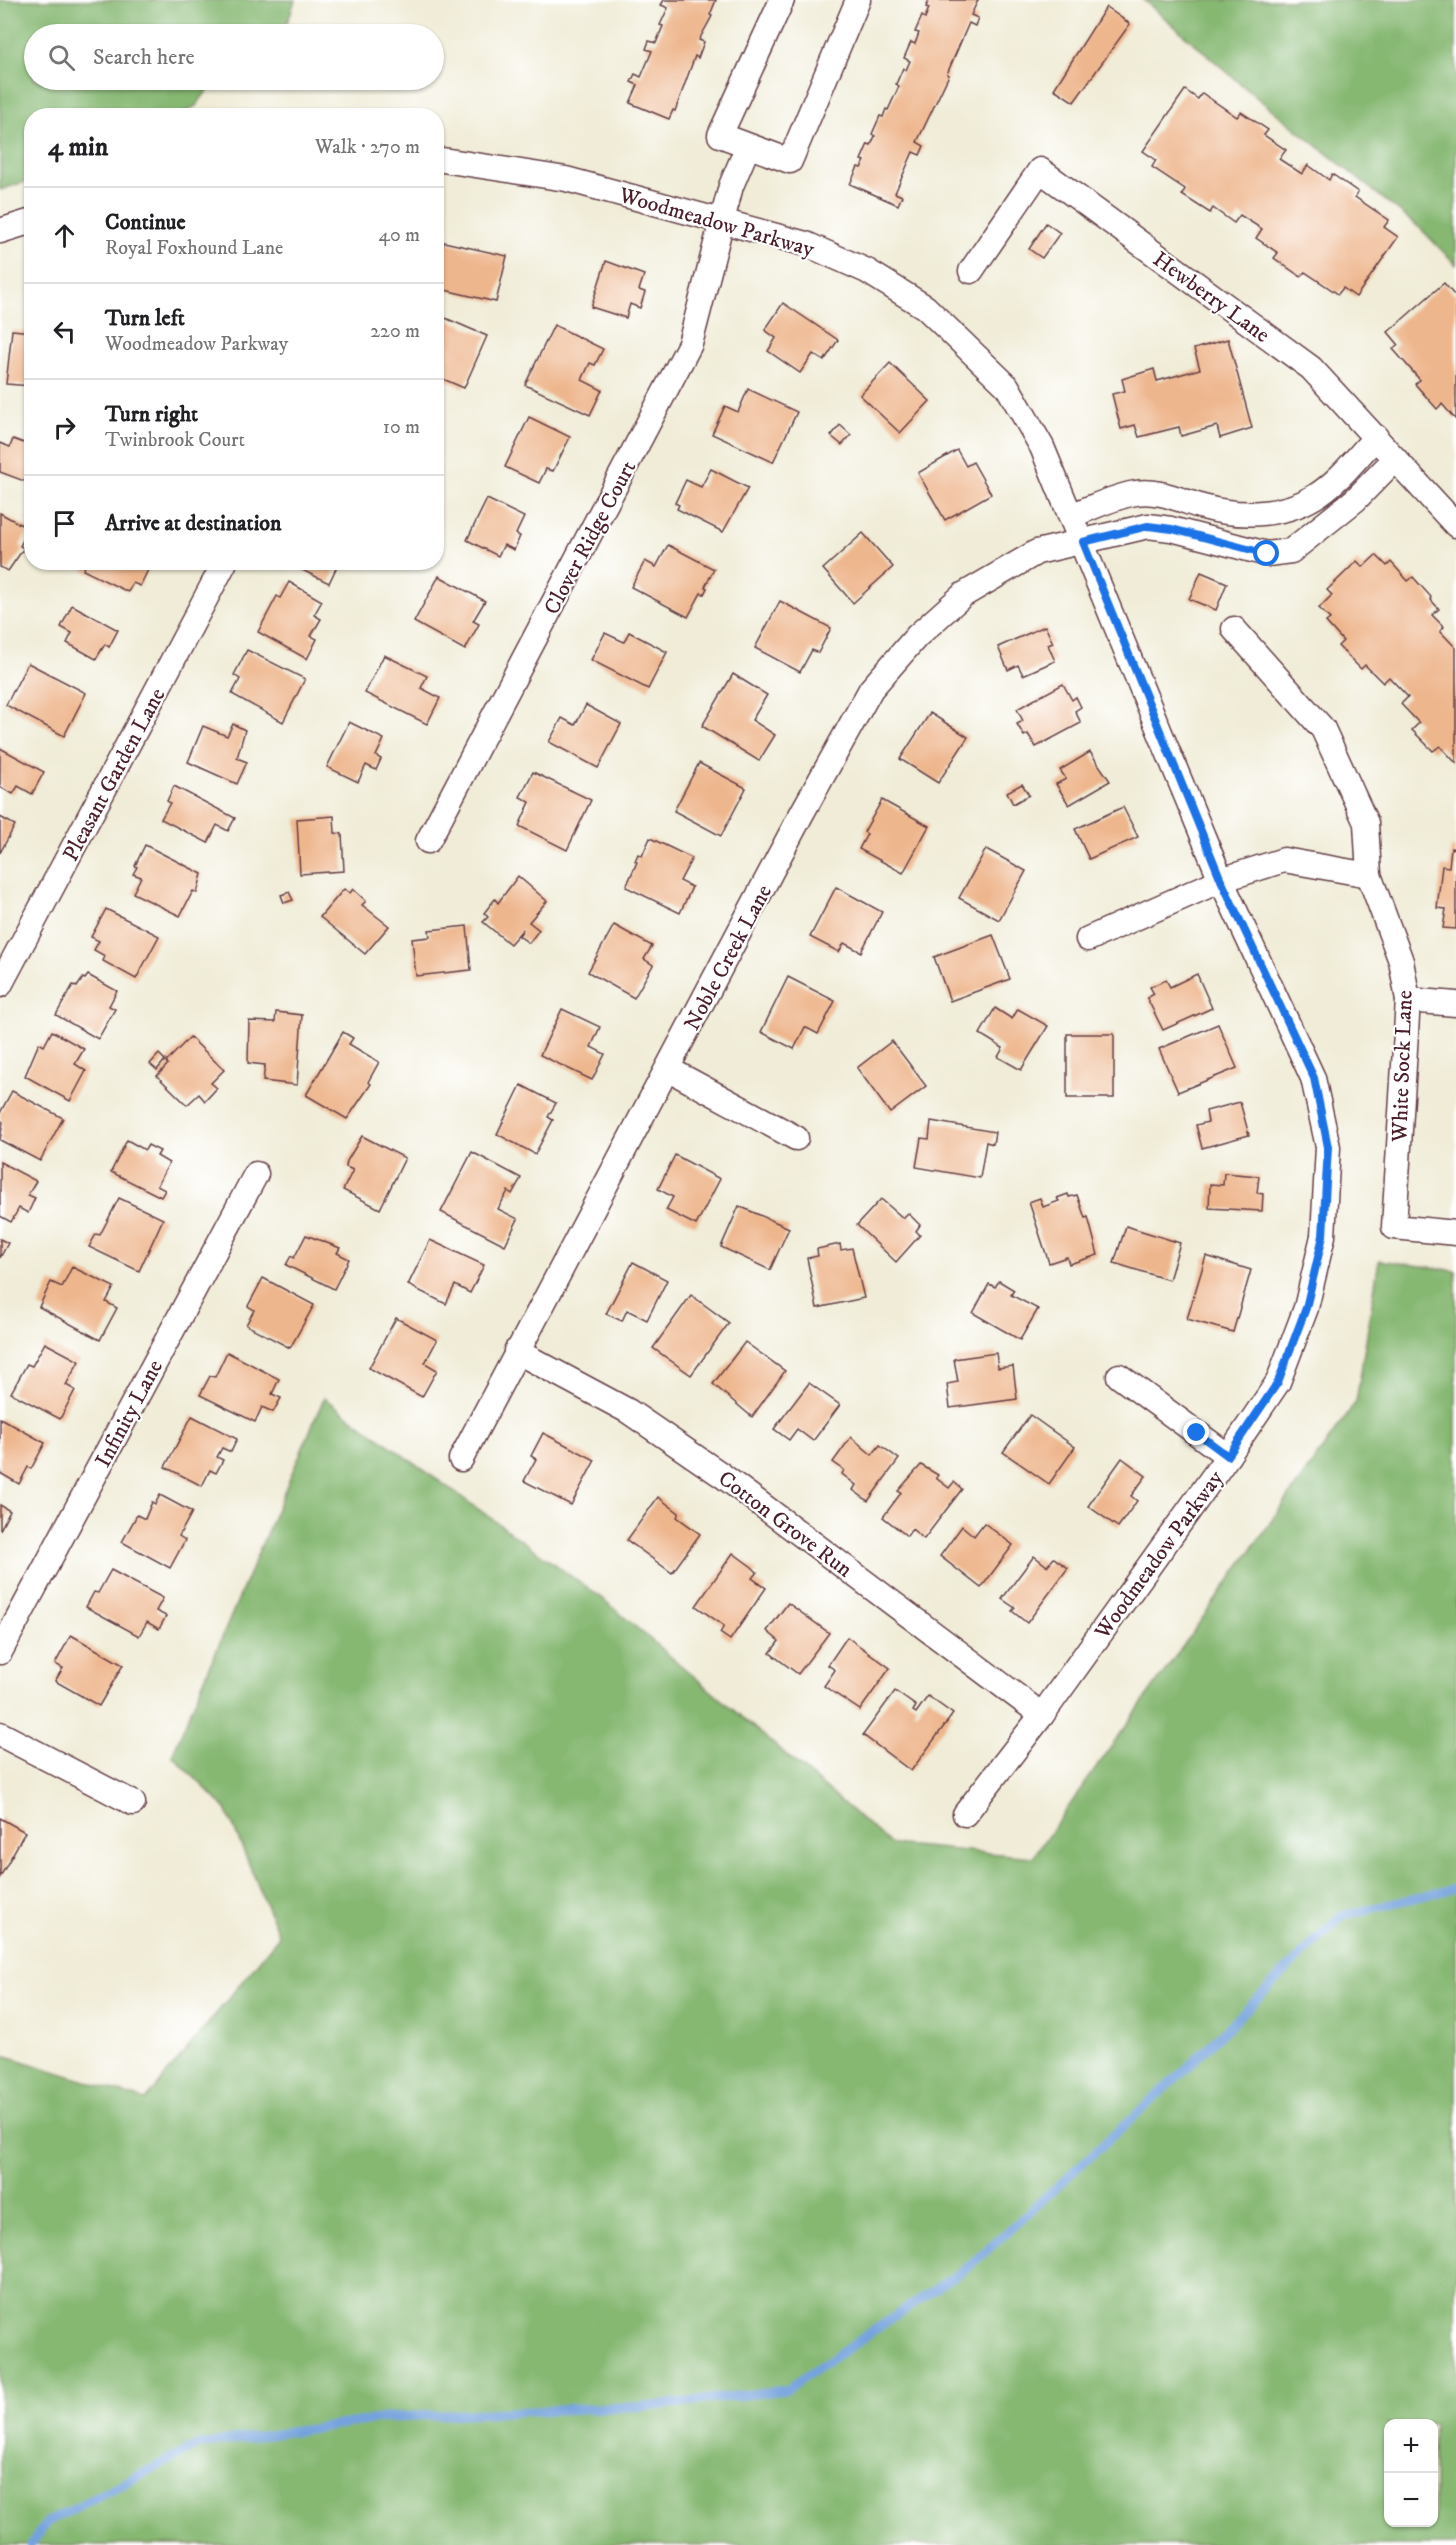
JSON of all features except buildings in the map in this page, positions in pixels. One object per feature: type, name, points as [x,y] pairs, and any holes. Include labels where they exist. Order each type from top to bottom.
[{"type":"street","points":[[782,0],[720,135],[790,160],[858,0]]},
{"type":"street","name":"Clover Ridge Court","points":[[428,841],[690,344],[730,186],[748,146]]},
{"type":"street","name":"Woodmeadow Parkway","points":[[444,160],[566,179],[806,244],[867,272],[925,307],[1006,386],[1042,447],[1221,880],[1314,1078],[1328,1147],[1323,1236],[1306,1308],[1278,1382],[1228,1456],[1042,1714],[965,1814]]},
{"type":"street","name":"Hewberry Lane","points":[[971,271],[1040,170],[1311,368],[1456,525]]},
{"type":"street","points":[[0,231],[24,224]]},
{"type":"street","points":[[1072,515],[1136,493],[1154,492],[1212,509],[1246,515],[1298,504],[1315,497],[1337,478],[1376,437]]},
{"type":"street","name":"Noble Creek Lane","points":[[461,1459],[516,1351],[871,689],[917,636],[963,596],[1036,552],[1148,526],[1172,529],[1267,554],[1291,551],[1355,500],[1395,459]]},
{"type":"street","name":"Pleasant Garden Lane","points":[[0,985],[221,570]]},
{"type":"street","name":"White Sock Lane","points":[[1234,630],[1323,729],[1366,823],[1370,874],[1401,961],[1408,1000],[1394,1227],[1456,1233]]},
{"type":"street","points":[[1088,939],[1221,880],[1284,860],[1370,874]]},
{"type":"street","points":[[1408,1000],[1456,1004]]},
{"type":"street","points":[[668,1069],[796,1138]]},
{"type":"street","name":"Infinity Lane","points":[[0,1652],[256,1174]]},
{"type":"street","name":"Cotton Grove Run","points":[[516,1351],[628,1411],[723,1476],[1042,1714]]},
{"type":"street","points":[[1119,1376],[1228,1456]]},
{"type":"street","points":[[0,1734],[133,1803]]},
{"type":"green space","points":[[0,0],[295,0],[288,21],[283,24],[24,24],[24,90],[208,90],[192,108],[24,108],[24,182],[0,190]]},
{"type":"green space","points":[[1144,0],[1456,0],[1456,265],[1421,229],[1250,92]]},
{"type":"green space","points":[[1379,1260],[1456,1271],[1456,2545],[0,2545],[0,2054],[146,2100],[279,1936],[226,1809],[172,1755],[324,1398],[603,1599],[891,1844],[1033,1857],[1356,1402]]},
{"type":"waterway","points":[[30,2545],[47,2522],[199,2445],[393,2417],[654,2406],[786,2390],[972,2264],[1186,2069],[1341,1916],[1456,1888]]},
{"type":"route","points":[[1197,1433],[1228,1456],[1278,1382],[1306,1308],[1323,1236],[1328,1147],[1314,1078],[1221,880],[1083,542],[1148,526],[1172,529],[1267,554]]}]
